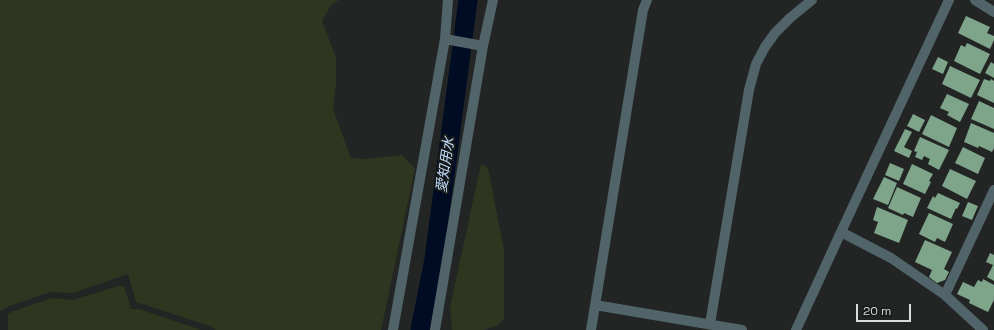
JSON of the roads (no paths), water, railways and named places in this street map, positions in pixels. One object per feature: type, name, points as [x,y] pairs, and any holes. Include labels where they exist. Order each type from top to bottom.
[{"type":"street","points":[[392,330],[447,39],[448,0]]},
{"type":"street","points":[[435,330],[481,45],[493,0]]},
{"type":"street","points":[[591,330],[644,10],[647,0]]},
{"type":"street","points":[[710,324],[749,90],[756,64],[765,47],[775,33],[790,18],[812,0]]},
{"type":"street","points":[[796,330],[840,232],[949,0]]},
{"type":"street","points":[[975,0],[994,12]]},
{"type":"street","points":[[447,39],[481,45]]},
{"type":"street","points":[[945,295],[994,190]]},
{"type":"street","points":[[840,232],[891,258],[945,295],[982,330]]},
{"type":"street","points":[[595,305],[742,330]]},
{"type":"waterway","name":"愛知用水","points":[[420,330],[434,259],[468,0]]}]
